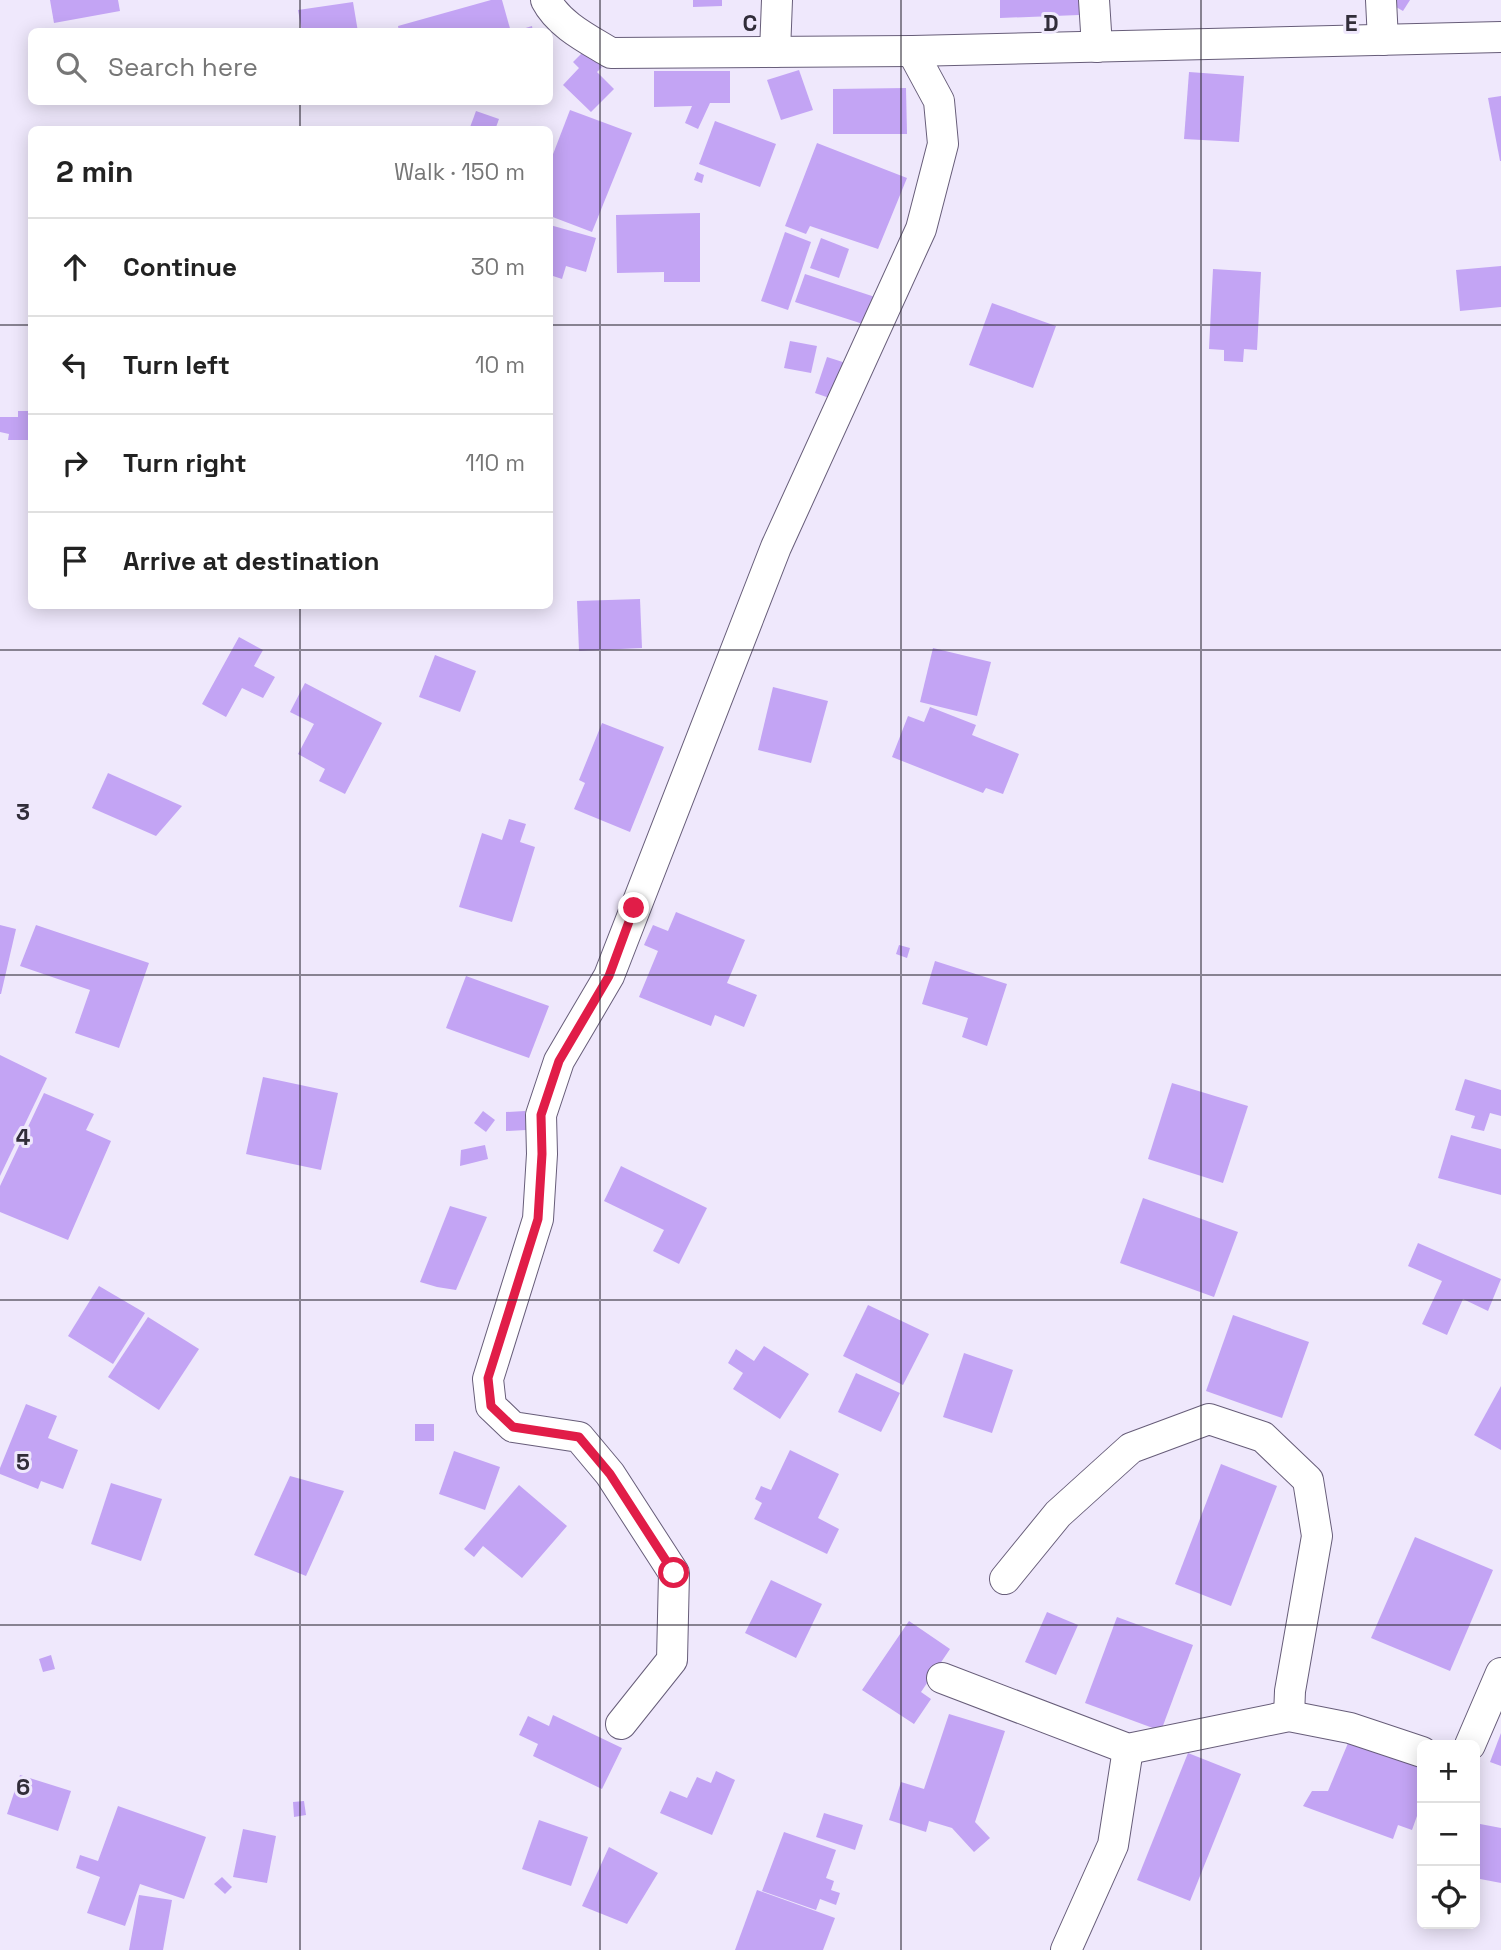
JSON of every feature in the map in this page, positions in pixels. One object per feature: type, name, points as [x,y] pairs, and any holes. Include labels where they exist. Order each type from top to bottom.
[{"type":"street","points":[[546,0],[553,13],[611,53],[912,51],[1501,37]]},
{"type":"street","points":[[775,52],[778,0]]},
{"type":"street","points":[[1094,0],[1097,47]]},
{"type":"street","points":[[1381,0],[1383,40]]},
{"type":"street","points":[[621,1724],[672,1660],[674,1573],[610,1474],[579,1437],[513,1427],[491,1406],[488,1378],[538,1219],[542,1154],[541,1115],[559,1061],[609,976],[776,548],[921,229],[943,145],[939,101],[912,51]]},
{"type":"street","points":[[1005,1579],[1058,1514],[1131,1448],[1209,1419],[1263,1437],[1308,1480],[1317,1536],[1290,1691],[1290,1716]]},
{"type":"street","points":[[1472,1740],[1501,1673]]},
{"type":"street","points":[[942,1678],[1128,1749],[1290,1716],[1350,1728],[1417,1750]]},
{"type":"street","points":[[1066,1950],[1113,1845],[1128,1749]]},
{"type":"building","points":[[50,0],[118,0],[120,11],[54,23]]},
{"type":"building","points":[[491,0],[502,0],[510,28],[398,28]]},
{"type":"building","points":[[693,0],[722,0],[722,6],[693,7]]},
{"type":"building","points":[[1000,0],[1079,0],[1079,15],[1000,18]]},
{"type":"building","points":[[1384,0],[1410,0],[1403,11]]},
{"type":"building","points":[[353,2],[357,28],[301,28],[298,10]]},
{"type":"building","points":[[585,50],[602,67],[597,72],[614,89],[591,112],[563,85],[579,68],[573,62]]},
{"type":"building","points":[[799,70],[813,110],[781,120],[767,80]]},
{"type":"building","points":[[654,71],[730,71],[730,103],[710,103],[698,129],[685,123],[692,106],[654,107]]},
{"type":"building","points":[[1189,72],[1244,76],[1239,142],[1184,139]]},
{"type":"building","points":[[906,88],[907,134],[833,134],[833,89]]},
{"type":"building","points":[[1501,96],[1501,161],[1500,161],[1488,98]]},
{"type":"building","points":[[570,110],[632,133],[592,232],[553,217],[553,154]]},
{"type":"building","points":[[476,111],[499,119],[496,126],[470,126]]},
{"type":"building","points":[[715,121],[776,144],[760,187],[699,164]]},
{"type":"building","points":[[817,143],[907,178],[878,249],[810,226],[806,234],[785,226]]},
{"type":"building","points":[[697,172],[704,175],[702,183],[694,180]]},
{"type":"building","points":[[700,213],[700,282],[664,282],[664,272],[617,273],[616,215]]},
{"type":"building","points":[[553,226],[596,238],[586,272],[566,266],[562,279],[553,276]]},
{"type":"building","points":[[785,232],[811,242],[788,310],[761,301]]},
{"type":"building","points":[[821,238],[849,249],[839,278],[810,268]]},
{"type":"building","points":[[1501,266],[1501,307],[1460,311],[1456,270]]},
{"type":"building","points":[[1213,269],[1261,272],[1257,350],[1244,349],[1243,362],[1224,361],[1224,350],[1209,349]]},
{"type":"building","points":[[805,274],[875,297],[866,325],[795,302]]},
{"type":"building","points":[[992,303],[1056,326],[1033,388],[969,365]]},
{"type":"building","points":[[790,341],[817,346],[811,373],[784,368]]},
{"type":"building","points":[[827,357],[849,364],[838,401],[815,393]]},
{"type":"building","points":[[18,411],[28,411],[28,440],[8,440],[9,434],[0,432],[0,417],[18,417]]},
{"type":"building","points":[[640,599],[642,648],[579,651],[577,601]]},
{"type":"building","points":[[239,637],[263,650],[254,666],[275,677],[263,698],[242,688],[226,717],[202,704]]},
{"type":"building","points":[[933,648],[991,662],[977,716],[920,702]]},
{"type":"building","points":[[435,655],[476,671],[460,712],[419,697]]},
{"type":"building","points":[[305,683],[382,723],[345,794],[319,781],[325,769],[298,754],[314,724],[290,712]]},
{"type":"building","points":[[773,687],[828,701],[811,763],[758,750]]},
{"type":"building","points":[[930,707],[976,725],[972,735],[1019,754],[1003,794],[986,788],[983,793],[892,757],[908,716],[924,722]]},
{"type":"building","points":[[602,723],[664,747],[630,832],[574,809],[585,783],[579,780]]},
{"type":"building","points":[[108,773],[182,806],[156,836],[92,808]]},
{"type":"building","points":[[509,819],[526,824],[520,842],[535,847],[512,922],[459,907],[482,833],[502,840]]},
{"type":"building","points":[[676,912],[745,940],[727,983],[757,995],[744,1027],[715,1015],[711,1026],[639,997],[658,951],[644,945],[653,925],[668,931]]},
{"type":"building","points":[[0,925],[16,929],[1,994],[0,994]]},
{"type":"building","points":[[36,925],[149,963],[119,1048],[75,1033],[90,990],[20,966]]},
{"type":"building","points":[[899,945],[910,948],[907,958],[896,954]]},
{"type":"building","points":[[935,961],[1007,984],[987,1046],[962,1037],[968,1018],[922,1004]]},
{"type":"building","points":[[466,976],[549,1006],[529,1058],[446,1028]]},
{"type":"building","points":[[0,1055],[47,1078],[0,1176]]},
{"type":"building","points":[[263,1077],[338,1093],[321,1170],[246,1154]]},
{"type":"building","points":[[1465,1079],[1501,1090],[1501,1116],[1490,1113],[1484,1131],[1471,1128],[1475,1116],[1455,1110]]},
{"type":"building","points":[[1172,1083],[1248,1106],[1223,1183],[1148,1159]]},
{"type":"building","points":[[44,1093],[94,1114],[86,1130],[111,1141],[68,1240],[0,1212],[0,1186]]},
{"type":"building","points":[[483,1111],[495,1120],[486,1132],[474,1123]]},
{"type":"building","points":[[525,1111],[526,1130],[506,1131],[506,1112]]},
{"type":"building","points":[[1451,1135],[1501,1149],[1501,1195],[1438,1178]]},
{"type":"building","points":[[485,1145],[488,1159],[460,1166],[461,1150]]},
{"type":"building","points":[[621,1166],[707,1208],[679,1264],[653,1251],[664,1230],[604,1201]]},
{"type":"building","points":[[1143,1198],[1238,1232],[1214,1297],[1120,1263]]},
{"type":"building","points":[[450,1206],[487,1217],[456,1290],[420,1282]]},
{"type":"building","points":[[1418,1243],[1501,1279],[1488,1311],[1463,1299],[1447,1335],[1422,1324],[1442,1281],[1408,1266]]},
{"type":"building","points":[[99,1286],[145,1313],[113,1364],[68,1336]]},
{"type":"building","points":[[868,1305],[929,1334],[903,1385],[843,1356]]},
{"type":"building","points":[[1233,1315],[1309,1342],[1282,1418],[1206,1391]]},
{"type":"building","points":[[148,1317],[199,1349],[159,1410],[108,1377]]},
{"type":"building","points":[[764,1346],[809,1374],[780,1419],[733,1389],[743,1373],[728,1363],[736,1349],[754,1361]]},
{"type":"building","points":[[964,1353],[1013,1370],[992,1433],[943,1417]]},
{"type":"building","points":[[856,1373],[900,1393],[881,1432],[838,1412]]},
{"type":"building","points":[[1501,1386],[1501,1450],[1474,1435]]},
{"type":"building","points":[[26,1404],[57,1416],[48,1438],[78,1450],[63,1489],[41,1481],[38,1489],[0,1474]]},
{"type":"building","points":[[415,1424],[434,1424],[434,1441],[415,1441]]},
{"type":"building","points":[[790,1450],[839,1474],[818,1518],[839,1529],[827,1554],[754,1519],[762,1503],[755,1499],[761,1486],[771,1490]]},
{"type":"building","points":[[454,1451],[500,1467],[485,1510],[439,1494]]},
{"type":"building","points":[[1221,1464],[1277,1486],[1231,1606],[1175,1584]]},
{"type":"building","points":[[290,1476],[344,1491],[306,1576],[254,1555]]},
{"type":"building","points":[[111,1483],[162,1499],[141,1561],[91,1544]]},
{"type":"building","points":[[519,1485],[567,1526],[522,1578],[483,1546],[474,1557],[464,1549]]},
{"type":"building","points":[[1415,1537],[1493,1570],[1450,1671],[1371,1638]]},
{"type":"building","points":[[771,1580],[822,1604],[796,1658],[745,1633]]},
{"type":"building","points":[[1047,1612],[1078,1625],[1056,1675],[1025,1662]]},
{"type":"building","points":[[1117,1617],[1193,1645],[1161,1731],[1085,1703]]},
{"type":"building","points":[[909,1621],[950,1649],[921,1692],[931,1699],[914,1724],[862,1690]]},
{"type":"building","points":[[51,1655],[55,1669],[43,1672],[39,1659]]},
{"type":"building","points":[[949,1714],[1005,1731],[975,1822],[990,1838],[974,1852],[952,1828],[929,1821],[926,1832],[889,1820],[901,1782],[924,1789]]},
{"type":"building","points":[[553,1715],[622,1748],[602,1789],[533,1756],[538,1744],[519,1735],[528,1716],[549,1726]]},
{"type":"building","points":[[1501,1733],[1501,1766],[1490,1762]]},
{"type":"building","points":[[1351,1736],[1417,1756],[1417,1816],[1412,1830],[1398,1825],[1393,1839],[1303,1806],[1312,1791],[1328,1791]]},
{"type":"building","points":[[1188,1753],[1241,1774],[1190,1901],[1137,1880]]},
{"type":"building","points":[[716,1771],[735,1780],[712,1835],[660,1813],[670,1791],[687,1798],[697,1777],[711,1783]]},
{"type":"building","points":[[20,1775],[71,1791],[58,1831],[7,1814]]},
{"type":"building","points":[[304,1801],[306,1815],[294,1817],[293,1802]]},
{"type":"building","points":[[118,1806],[206,1837],[184,1899],[140,1884],[125,1926],[87,1913],[100,1877],[76,1868],[80,1855],[98,1861]]},
{"type":"building","points":[[824,1813],[863,1825],[855,1850],[816,1837]]},
{"type":"building","points":[[539,1820],[588,1837],[571,1886],[522,1869]]},
{"type":"building","points":[[1480,1824],[1501,1828],[1501,1883],[1480,1879]]},
{"type":"building","points":[[243,1829],[276,1836],[267,1883],[233,1877]]},
{"type":"building","points":[[784,1832],[836,1850],[826,1878],[834,1881],[831,1890],[840,1893],[836,1905],[820,1899],[816,1910],[762,1891]]},
{"type":"building","points":[[609,1847],[658,1873],[627,1924],[582,1906]]},
{"type":"building","points":[[222,1877],[232,1887],[225,1894],[214,1884]]},
{"type":"building","points":[[757,1890],[835,1918],[823,1950],[735,1950]]},
{"type":"building","points":[[139,1895],[172,1900],[163,1950],[129,1950]]},
{"type":"route","points":[[634,908],[609,976],[559,1061],[541,1115],[542,1154],[538,1219],[488,1378],[491,1406],[513,1427],[579,1437],[610,1474],[674,1573]]}]
